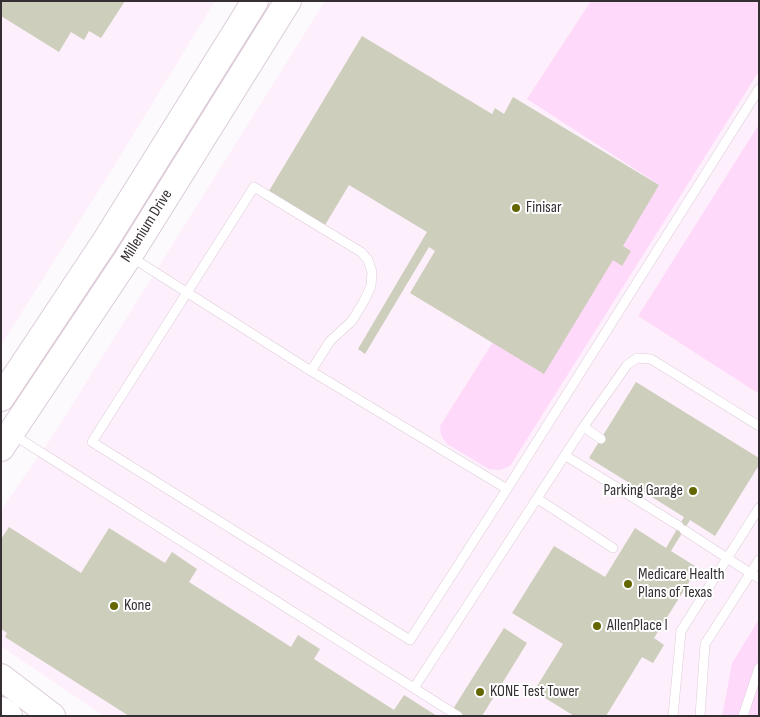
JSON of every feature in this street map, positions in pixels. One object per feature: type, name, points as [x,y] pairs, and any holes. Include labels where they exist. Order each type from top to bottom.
[{"type":"street","name":"Millenium Drive","points":[[1,398],[106,240],[255,1]]},
{"type":"street","name":"Millenium Drive","points":[[5,436],[129,256],[288,1]]},
{"type":"street","points":[[106,240],[129,256]]},
{"type":"street","points":[[1,677],[52,716]]},
{"type":"street","points":[[1,710],[9,716]]},
{"type":"lane","points":[[311,371],[330,341],[352,321],[371,286],[372,272],[368,260],[361,252],[254,188],[92,442],[410,640],[759,89]]},
{"type":"lane","points":[[129,256],[311,371],[507,489]]},
{"type":"lane","points":[[414,688],[584,427],[627,365],[637,358],[652,359],[759,426]]},
{"type":"lane","points":[[584,427],[601,439]]},
{"type":"lane","points":[[5,436],[458,716]]},
{"type":"lane","points":[[566,456],[754,575]]},
{"type":"lane","points":[[538,499],[613,548]]},
{"type":"lane","points":[[673,716],[681,631],[759,508]]},
{"type":"lane","points":[[700,716],[705,644],[754,575],[759,560]]},
{"type":"lane","points":[[743,716],[759,668]]},
{"type":"shaded area","points":[[1,1],[215,1],[108,176],[1,345]]},
{"type":"shaded area","points":[[325,1],[759,1],[759,124],[638,316],[759,394],[759,619],[732,663],[722,716],[104,716],[1,646],[1,510],[50,440]]},
{"type":"shaded area","points":[[591,1],[759,1],[759,71],[510,466],[500,470],[489,469],[447,444],[441,435],[440,426],[495,339],[542,368],[658,184],[527,99]]},
{"type":"shaded area","points":[[759,124],[759,394],[638,316]]},
{"type":"shaded area","points":[[759,619],[759,716],[722,716],[732,663]]},
{"type":"building","points":[[1,1],[125,1],[101,38],[89,31],[84,40],[71,32],[59,52],[1,16]]},
{"type":"building","name":"Finisar","points":[[362,36],[492,114],[495,108],[504,114],[513,97],[659,185],[623,246],[631,251],[622,266],[613,260],[544,374],[410,293],[435,251],[429,247],[365,354],[358,349],[427,232],[349,185],[325,225],[269,191]]},
{"type":"building","points":[[636,382],[759,458],[759,465],[715,536],[690,520],[671,551],[698,568],[654,638],[664,645],[653,663],[642,657],[606,716],[574,716],[534,691],[563,644],[512,613],[554,546],[605,577],[635,528],[666,548],[684,517],[589,458]]},
{"type":"building","name":"Kone","points":[[9,527],[81,573],[109,528],[165,563],[172,552],[197,569],[189,582],[291,647],[298,635],[320,649],[314,659],[394,710],[404,695],[437,716],[129,716],[5,637],[7,633],[1,629],[1,539]]},
{"type":"building","points":[[504,628],[527,643],[482,716],[463,716],[453,709]]},
{"type":"place","name":"Finisar","points":[[516,208]]},
{"type":"place","name":"Parking Garage","points":[[693,491]]},
{"type":"place","name":"Medicare Health Plans of Texas","points":[[628,584]]},
{"type":"place","name":"Kone","points":[[114,606]]},
{"type":"place","name":"AllenPlace I","points":[[597,626]]},
{"type":"place","name":"KONE Test Tower","points":[[480,692]]}]
